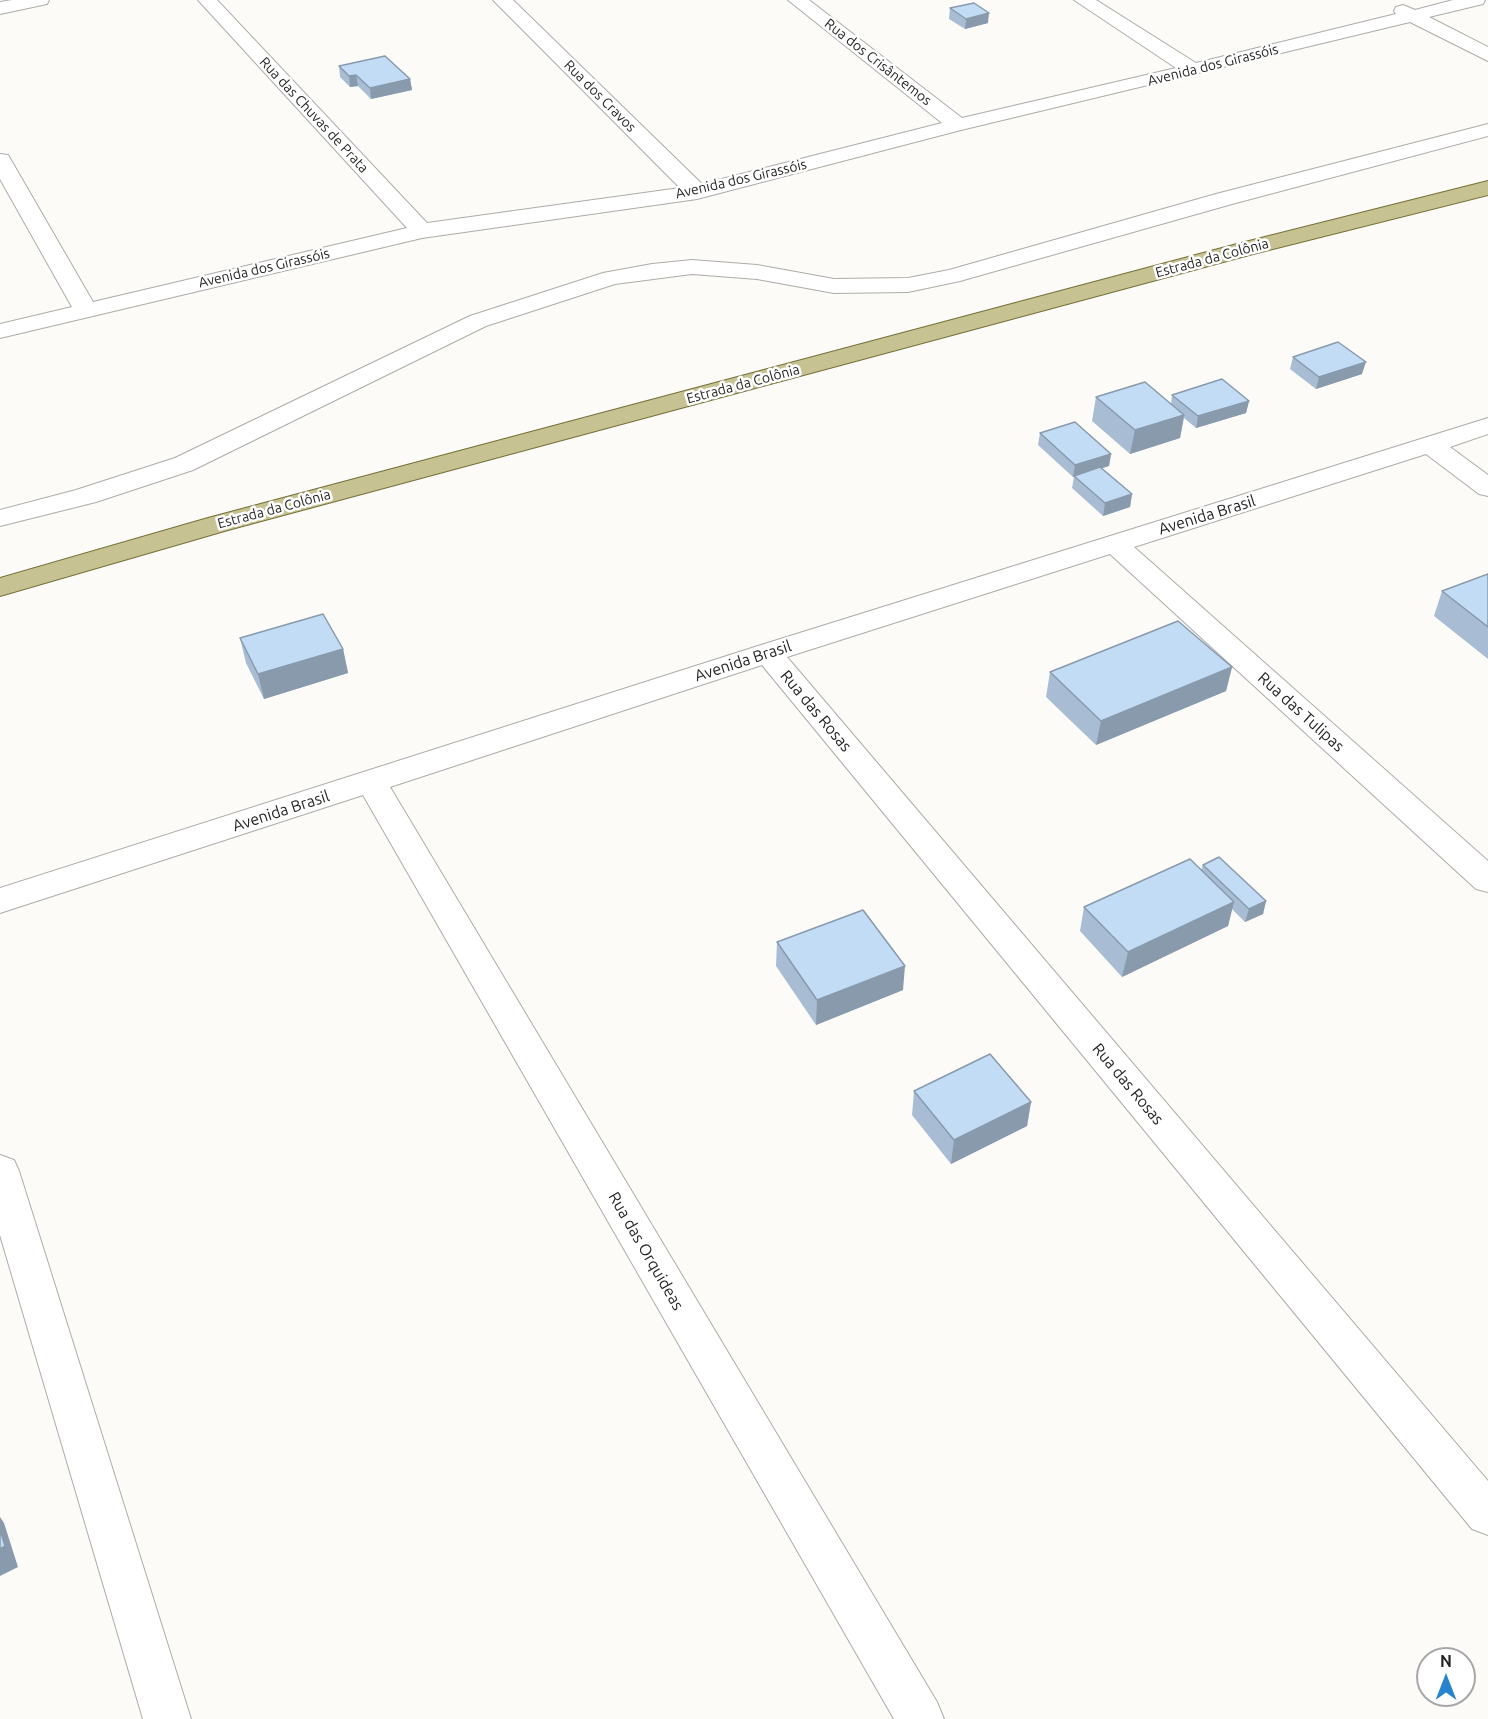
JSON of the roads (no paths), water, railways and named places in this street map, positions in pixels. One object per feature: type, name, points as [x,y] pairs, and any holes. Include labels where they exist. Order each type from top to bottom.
[{"type":"main road","name":"Estrada da Colônia","points":[[0,587],[218,524],[1234,252],[1488,188]]},
{"type":"street","points":[[0,8],[40,0]]},
{"type":"street","name":"Rua das Chuvas de Prata","points":[[207,0],[422,231]]},
{"type":"street","name":"Rua dos Cravos","points":[[502,0],[698,192]]},
{"type":"street","name":"Rua dos Crisântemos","points":[[797,0],[958,125]]},
{"type":"street","points":[[1083,0],[1193,70]]},
{"type":"street","points":[[1383,0],[1488,54]]},
{"type":"street","name":"Avenida dos Girassóis","points":[[0,331],[422,231],[698,192],[958,125],[1476,0]]},
{"type":"street","points":[[0,518],[86,496],[184,464],[478,321],[611,278],[692,267],[757,272],[834,286],[908,285],[952,276],[1224,199],[1488,130]]},
{"type":"street","points":[[0,160],[86,310]]},
{"type":"street","name":"Avenida Brasil","points":[[0,901],[768,653],[1488,426]]},
{"type":"street","points":[[1431,445],[1488,488]]},
{"type":"street","name":"Rua das Tulipas","points":[[1115,544],[1488,880]]},
{"type":"street","name":"Rua das Rosas","points":[[768,653],[1488,1514]]},
{"type":"street","name":"Rua das Orquideas","points":[[371,782],[920,1719]]},
{"type":"street","points":[[0,1171],[167,1719]]}]
